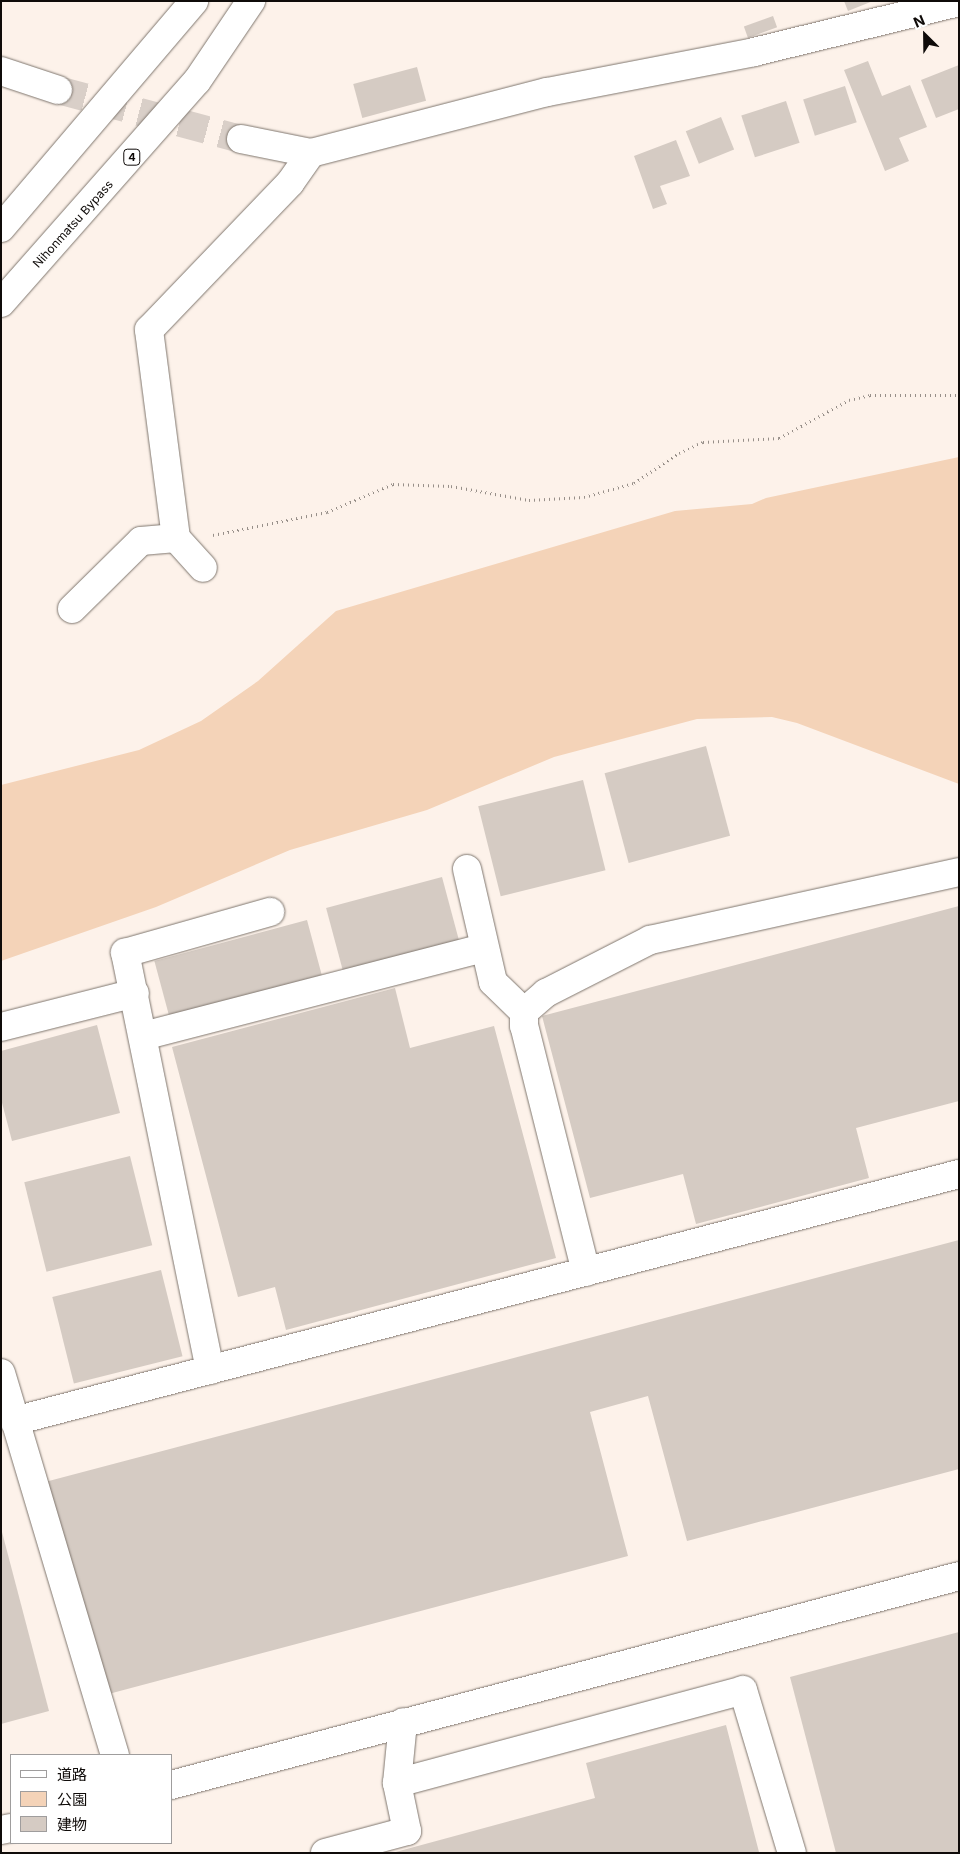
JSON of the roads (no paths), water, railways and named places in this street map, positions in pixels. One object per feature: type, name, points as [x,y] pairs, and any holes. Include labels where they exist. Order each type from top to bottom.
[{"type":"main road","points":[[1,228],[194,1]]},
{"type":"main road","name":"Nihonmatsu Bypass","points":[[1,303],[197,81],[251,1]]},
{"type":"main road","points":[[241,138],[312,153],[547,92],[754,52],[959,2]]},
{"type":"main road","points":[[1,71],[58,90]]},
{"type":"main road","points":[[203,568],[180,542],[149,330],[290,183],[312,153]]},
{"type":"main road","points":[[72,609],[132,548],[150,539],[180,542]]},
{"type":"main road","points":[[466,869],[483,948],[493,982],[524,1012],[524,1026],[586,1272]]},
{"type":"main road","points":[[524,1012],[546,993],[650,940],[959,872]]},
{"type":"main road","points":[[210,1370],[126,953],[270,912]]},
{"type":"main road","points":[[143,1036],[483,948]]},
{"type":"main road","points":[[1,1028],[135,993]]},
{"type":"main road","points":[[14,1421],[959,1174]]},
{"type":"main road","points":[[1,1373],[115,1754]]},
{"type":"main road","points":[[172,1785],[402,1722],[959,1576]]},
{"type":"main road","points":[[398,1783],[742,1690],[792,1853]]},
{"type":"main road","points":[[325,1853],[407,1831],[398,1783],[402,1722]]},
{"type":"tunnel","points":[[58,90],[241,139]]}]
